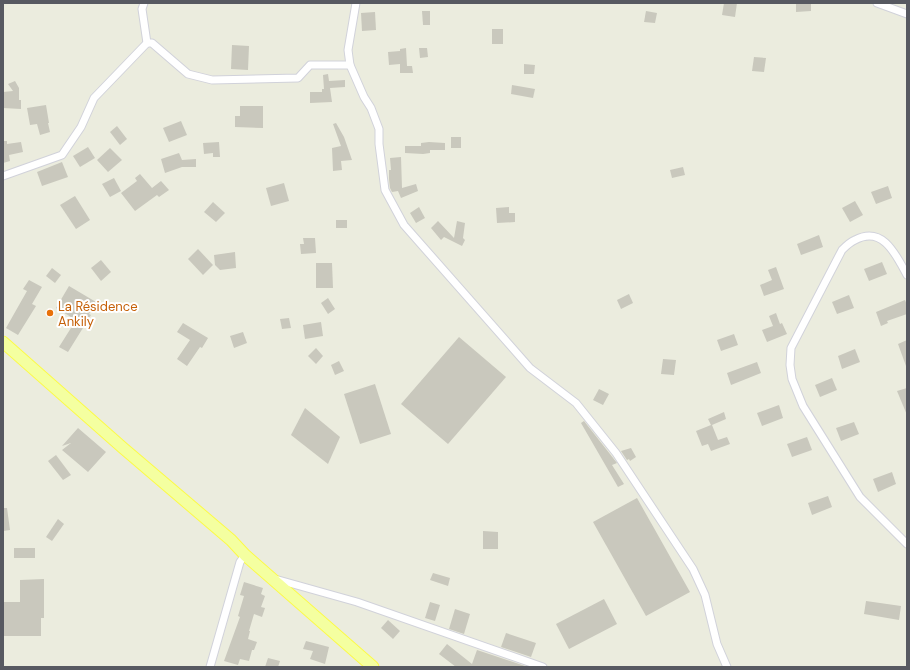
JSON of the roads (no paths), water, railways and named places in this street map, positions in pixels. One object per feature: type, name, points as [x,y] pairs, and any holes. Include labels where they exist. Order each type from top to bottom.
[{"type":"main road","points":[[3,342],[123,448],[231,540],[245,555],[373,667]]},
{"type":"street","points":[[144,3],[142,9],[147,43]]},
{"type":"street","points":[[356,3],[348,50],[350,64],[379,129],[379,144],[385,190],[404,226],[530,368],[576,403],[616,453],[693,569],[705,595],[717,644],[726,667]]},
{"type":"street","points":[[876,3],[907,14]]},
{"type":"street","points":[[147,43],[152,43],[188,74],[212,80],[298,78],[310,65],[350,64]]},
{"type":"street","points":[[3,176],[62,155],[81,127],[94,98],[147,43]]},
{"type":"street","points":[[907,275],[892,248],[878,237],[867,236],[855,240],[842,250],[791,348],[790,365],[792,379],[803,406],[860,496],[907,544]]},
{"type":"street","points":[[210,667],[240,562],[245,555]]},
{"type":"street","points":[[273,578],[357,602],[542,667]]},
{"type":"place","name":"La Résidence Ankily","points":[[50,313]]}]
